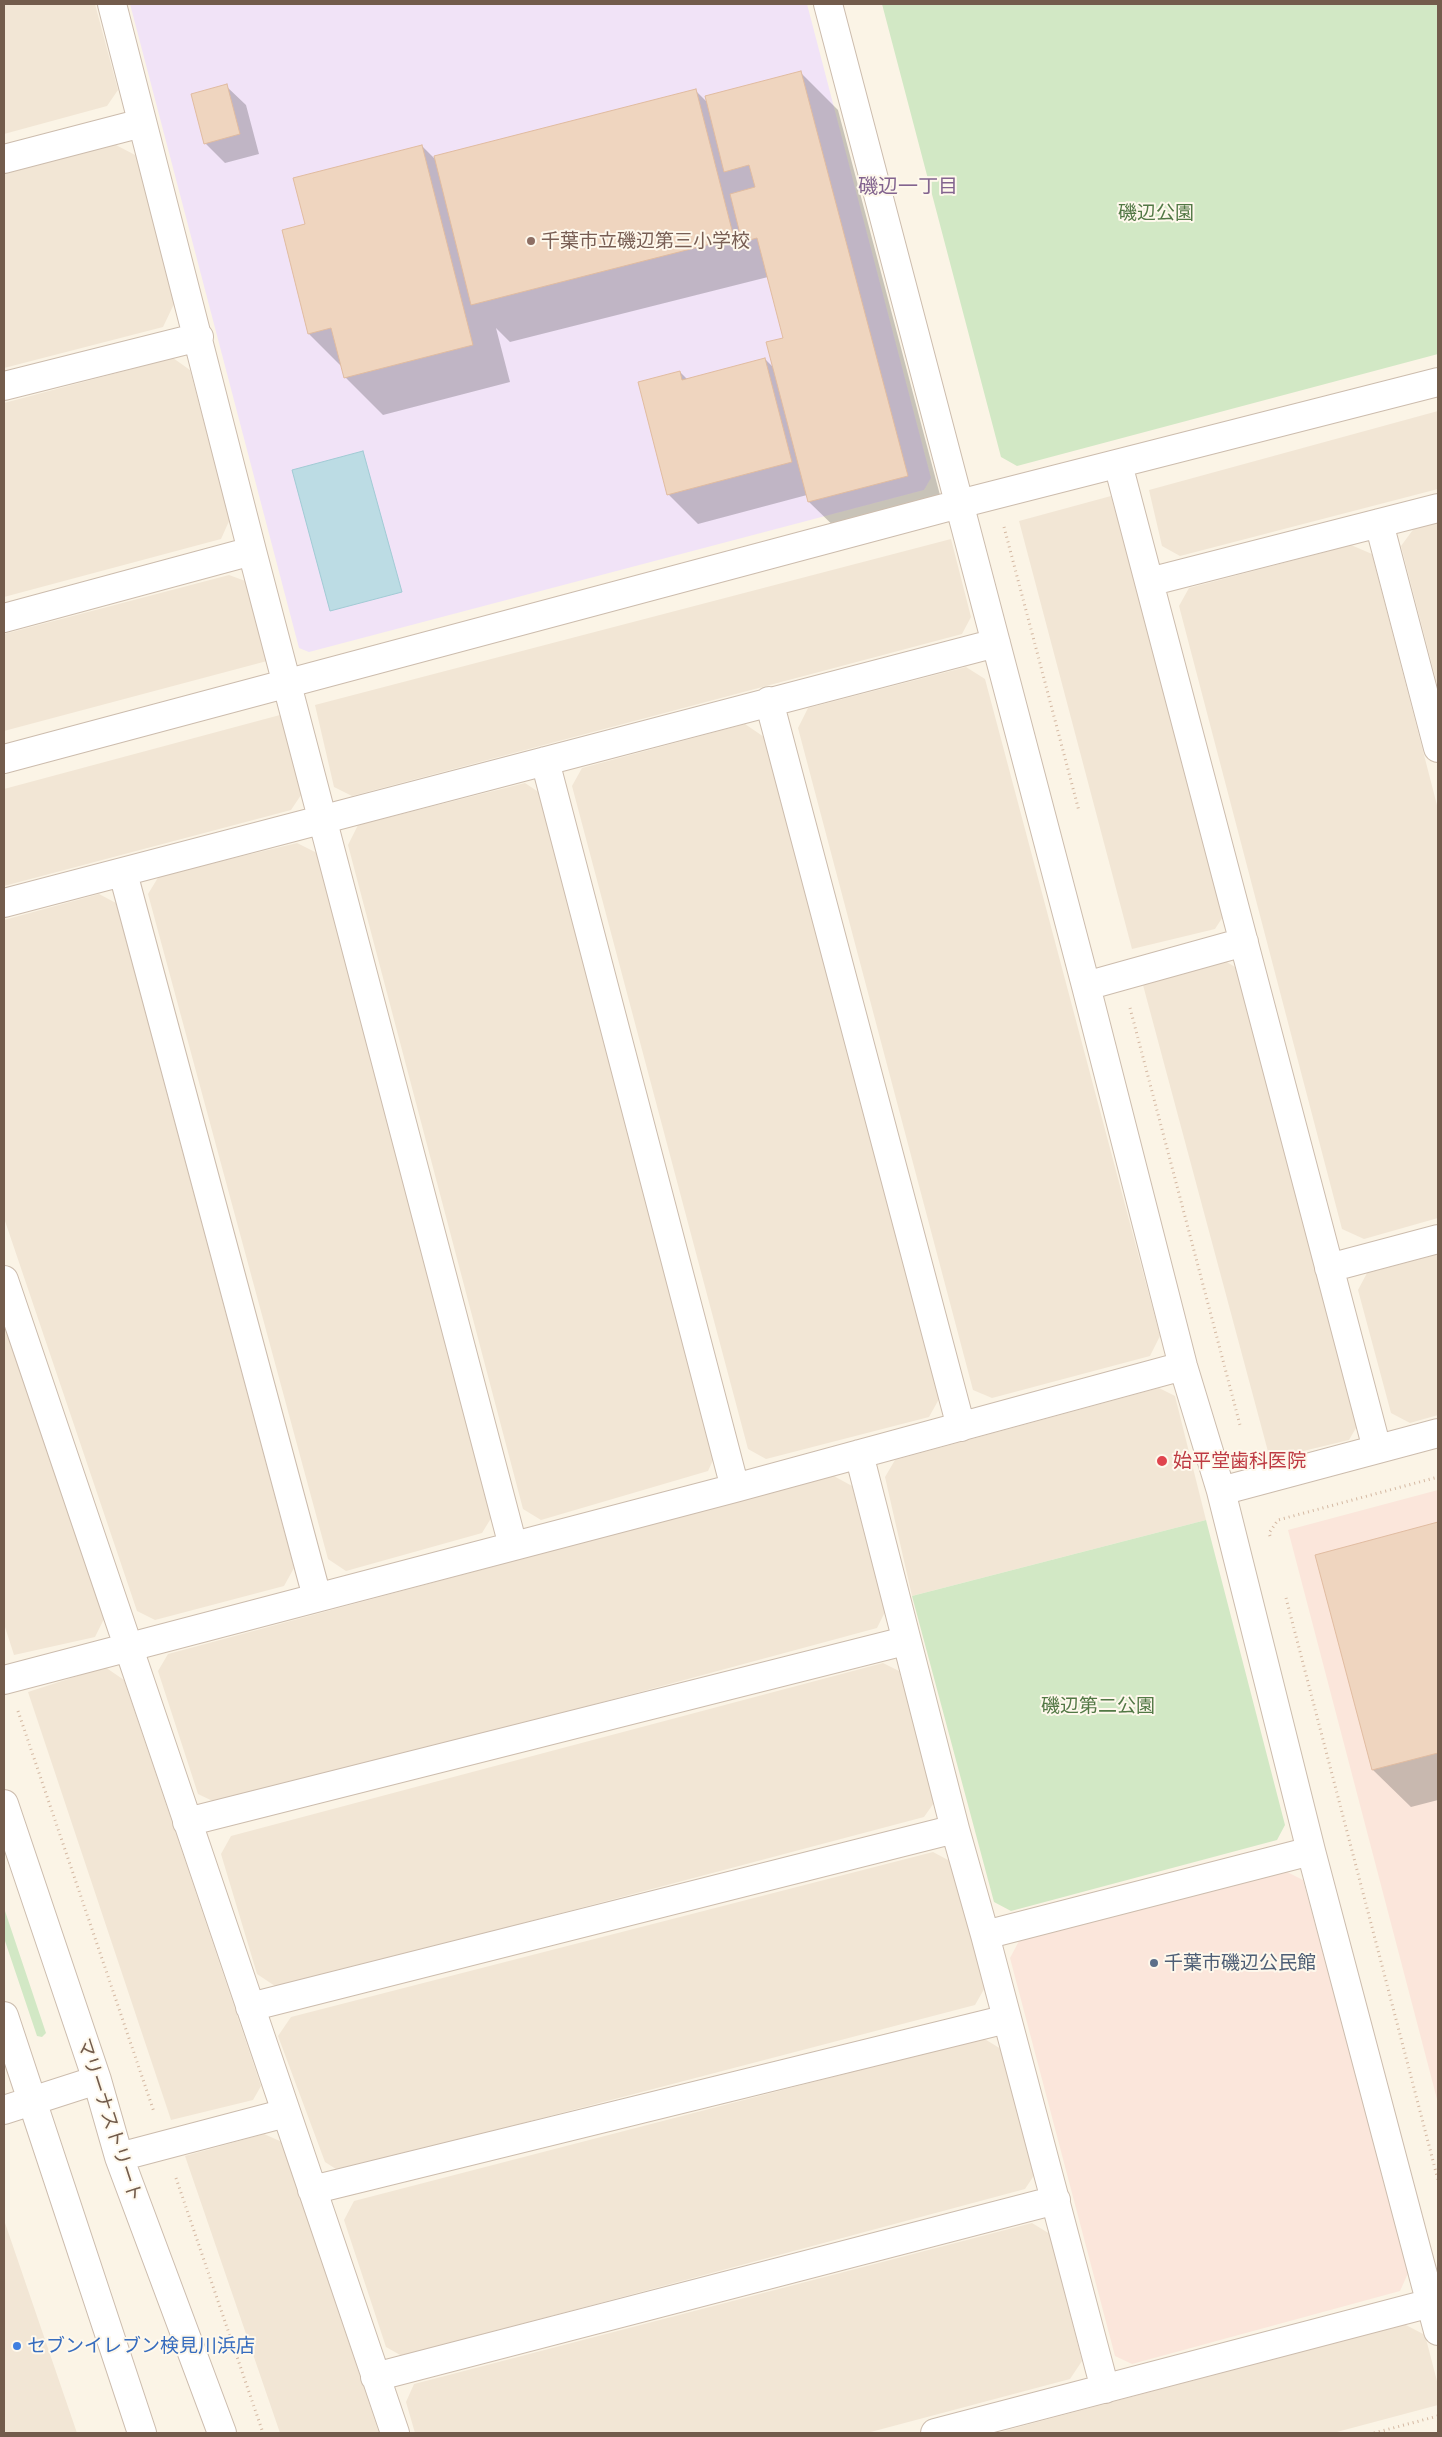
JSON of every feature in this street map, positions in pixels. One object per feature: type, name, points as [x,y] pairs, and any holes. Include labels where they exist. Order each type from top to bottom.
[{"type":"street","points":[[112,4],[252,551],[513,1546]]},
{"type":"street","points":[[828,4],[1184,1366],[1221,1491],[1310,1850],[1438,2331]]},
{"type":"street","points":[[4,159],[142,123]]},
{"type":"street","points":[[4,386],[199,338]]},
{"type":"street","points":[[4,760],[959,504],[1438,382]]},
{"type":"street","points":[[1118,464],[1377,1449]]},
{"type":"street","points":[[1150,582],[1438,508]]},
{"type":"street","points":[[1379,523],[1438,748]]},
{"type":"street","points":[[4,618],[252,551]]},
{"type":"street","points":[[4,903],[324,821],[768,701],[996,643]]},
{"type":"street","points":[[768,701],[961,1427]]},
{"type":"street","points":[[545,761],[735,1488]]},
{"type":"street","points":[[123,873],[317,1597]]},
{"type":"street","points":[[1086,986],[1244,942]]},
{"type":"street","points":[[1329,1268],[1438,1238]]},
{"type":"street","points":[[4,1280],[395,2433]]},
{"type":"street","points":[[9,1691],[128,1646],[735,1488],[1184,1366]]},
{"type":"street","points":[[1221,1491],[1438,1433]]},
{"type":"street","points":[[858,1454],[955,1829],[985,1935],[1105,2388]]},
{"type":"street","points":[[188,1822],[906,1641]]},
{"type":"street","name":"マリーナストリート","points":[[4,1804],[97,2080],[119,2158],[222,2433]]},
{"type":"street","points":[[250,2007],[955,1829]]},
{"type":"street","points":[[985,1935],[1310,1850]]},
{"type":"street","points":[[4,2016],[142,2433]]},
{"type":"street","points":[[312,2190],[1007,2019]]},
{"type":"street","points":[[4,2110],[32,2099],[97,2080]]},
{"type":"street","points":[[119,2158],[286,2113]]},
{"type":"street","points":[[376,2377],[1056,2200]]},
{"type":"street","points":[[935,2433],[1430,2303]]},
{"type":"path","points":[[1272,1543],[1270,1533],[1278,1520],[1438,1477]]},
{"type":"path","points":[[1285,1591],[1438,2180]]},
{"type":"path","points":[[9,1691],[155,2115]]},
{"type":"path","points":[[176,2176],[263,2433]]},
{"type":"path","points":[[1374,2433],[1438,2416]]},
{"type":"shaded area","points":[[4,4],[95,4],[118,90],[107,106],[4,134]]},
{"type":"shaded area","name":"千葉市立磯辺第三小学校","points":[[130,4],[807,4],[931,478],[924,490],[309,652],[299,648]]},
{"type":"shaded area","points":[[114,144],[137,156],[174,304],[163,327],[4,368],[4,174]]},
{"type":"shaded area","points":[[173,358],[190,370],[230,519],[221,539],[4,597],[4,403]]},
{"type":"shaded area","points":[[1438,411],[1438,489],[1180,556],[1162,546],[1149,490]]},
{"type":"shaded area","points":[[1111,496],[1226,912],[1215,929],[1132,949],[1019,521]]},
{"type":"shaded area","points":[[1438,521],[1438,688],[1401,546],[1415,527]]},
{"type":"shaded area","points":[[951,539],[971,617],[962,634],[352,796],[334,787],[315,705]]},
{"type":"shaded area","points":[[1351,545],[1372,554],[1438,809],[1438,1218],[1364,1239],[1342,1229],[1179,606],[1189,588]]},
{"type":"shaded area","points":[[229,575],[248,582],[267,661],[4,731],[4,634]]},
{"type":"shaded area","points":[[966,667],[985,679],[1160,1336],[1150,1356],[992,1398],[973,1390],[798,728],[808,708]]},
{"type":"shaded area","points":[[280,715],[303,792],[291,810],[4,886],[4,789]]},
{"type":"shaded area","points":[[745,724],[764,737],[939,1399],[929,1417],[766,1459],[748,1449],[572,786],[582,768]]},
{"type":"shaded area","points":[[525,783],[540,793],[714,1458],[708,1471],[541,1520],[523,1509],[348,845],[358,825]]},
{"type":"shaded area","points":[[297,843],[317,853],[493,1515],[482,1533],[346,1571],[328,1559],[148,894],[159,876]]},
{"type":"shaded area","points":[[99,894],[116,903],[294,1568],[284,1586],[155,1620],[137,1611],[4,1218],[4,920]]},
{"type":"shaded area","points":[[1225,961],[1242,971],[1360,1421],[1349,1440],[1270,1459],[1143,985]]},
{"type":"shaded area","points":[[1438,1254],[1438,1415],[1410,1423],[1391,1413],[1358,1290],[1367,1273]]},
{"type":"shaded area","points":[[4,1320],[105,1617],[95,1637],[14,1655],[4,1624]]},
{"type":"shaded area","points":[[1159,1388],[1175,1396],[1206,1520],[912,1596],[885,1477],[895,1460]]},
{"type":"shaded area","points":[[832,1475],[852,1486],[885,1612],[877,1628],[221,1805],[198,1794],[158,1671],[168,1654]]},
{"type":"shaded area","points":[[1438,1490],[1438,2103],[1288,1530]]},
{"type":"shaded area","points":[[883,1663],[899,1671],[936,1800],[924,1817],[278,1988],[257,1974],[221,1854],[231,1836]]},
{"type":"shaded area","points":[[105,1667],[124,1680],[261,2086],[253,2100],[171,2120],[28,1692]]},
{"type":"shaded area","points":[[933,1852],[950,1861],[987,1984],[975,2005],[339,2171],[325,2162],[278,2036],[291,2017]]},
{"type":"shaded area","points":[[1285,1871],[1303,1880],[1409,2271],[1400,2291],[1132,2364],[1115,2356],[1010,1958],[1019,1941]]},
{"type":"shaded area","points":[[983,2038],[1001,2049],[1035,2174],[1025,2189],[402,2356],[386,2347],[344,2220],[354,2201]]},
{"type":"shaded area","points":[[264,2134],[282,2142],[379,2433],[280,2433],[185,2156]]},
{"type":"shaded area","points":[[4,2220],[77,2433],[4,2433]]},
{"type":"shaded area","points":[[1032,2223],[1050,2234],[1082,2361],[1070,2379],[867,2433],[415,2433],[406,2402],[414,2384]]},
{"type":"shaded area","points":[[1404,2324],[1425,2335],[1438,2385],[1438,2405],[1333,2433],[996,2433]]},
{"type":"green space","name":"磯辺公園","points":[[882,4],[1438,4],[1438,354],[1017,466],[1001,457]]},
{"type":"green space","name":"磯辺第二公園","points":[[1206,1520],[1285,1825],[1277,1840],[1011,1911],[994,1902],[912,1596]]},
{"type":"green space","points":[[4,1908],[46,2033],[42,2037],[37,2036],[4,1938]]},
{"type":"water","points":[[363,451],[402,592],[330,611],[292,470]]},
{"type":"building","points":[[801,71],[908,476],[808,502],[766,342],[783,338],[757,238],[742,242],[730,194],[755,187],[749,165],[724,172],[705,96]]},
{"type":"building","points":[[227,84],[240,134],[204,144],[191,94]]},
{"type":"building","points":[[696,89],[734,238],[471,305],[434,156]]},
{"type":"building","points":[[422,145],[473,345],[344,378],[331,328],[308,334],[282,230],[305,224],[293,178]]},
{"type":"building","points":[[765,358],[792,462],[667,495],[638,382],[680,371],[682,380]]},
{"type":"building","points":[[1438,1522],[1438,1753],[1372,1770],[1315,1555]]},
{"type":"place","name":"千葉市立磯辺第三小学校","points":[[531,241]]},
{"type":"place","name":"始平堂歯科医院","points":[[1162,1461]]},
{"type":"place","name":"千葉市磯辺公民館","points":[[1154,1963]]},
{"type":"place","name":"セブンイレブン検見川浜店","points":[[17,2346]]},
{"type":"district","name":"磯辺一丁目","points":[[908,187]]}]
